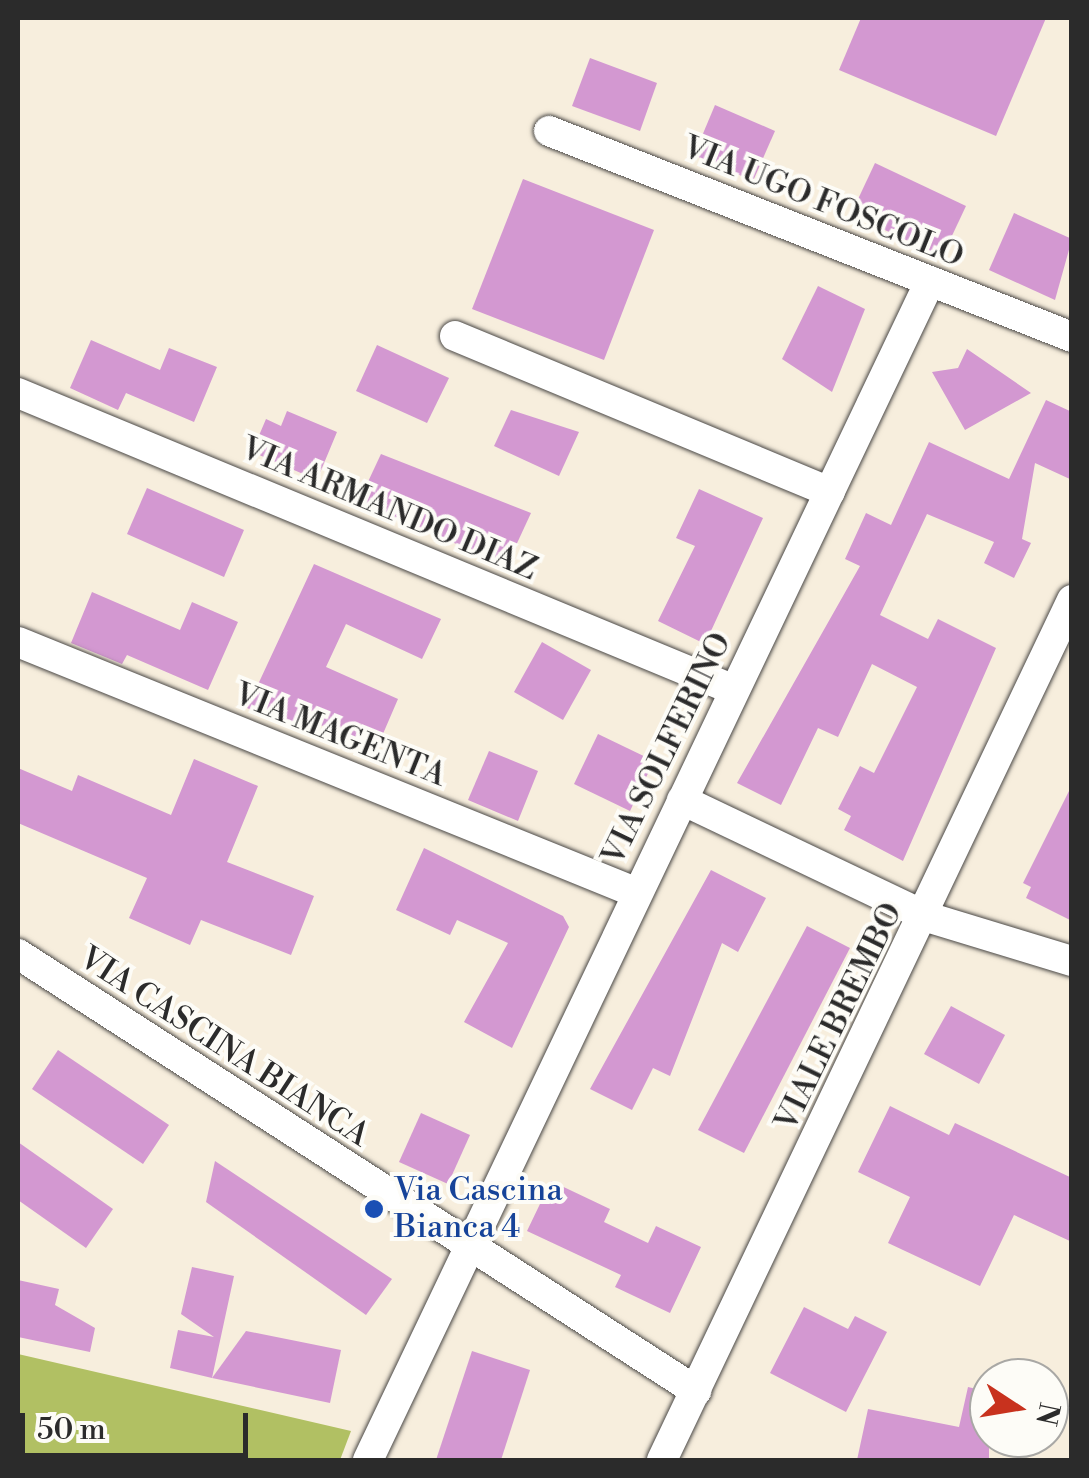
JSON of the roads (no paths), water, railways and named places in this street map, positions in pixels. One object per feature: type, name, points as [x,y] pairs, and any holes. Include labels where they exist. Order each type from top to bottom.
[{"type":"street","name":"VIA UGO FOSCOLO","points":[[550,131],[1072,337]]},
{"type":"street","name":"VIA SOLFERINO","points":[[368,1460],[930,282]]},
{"type":"street","points":[[455,336],[830,492]]},
{"type":"street","name":"VIA ARMANDO DIAZ","points":[[18,392],[734,690]]},
{"type":"street","name":"VIALE BREMBO","points":[[662,1460],[927,916],[1072,600]]},
{"type":"street","name":"VIA MAGENTA","points":[[18,642],[637,892]]},
{"type":"street","points":[[682,800],[927,916],[1072,961]]},
{"type":"street","name":"VIA CASCINA BIANCA","points":[[18,954],[467,1247],[696,1391]]},
{"type":"place","name":"Via Cascina Bianca 4","points":[[374,1209]]}]
